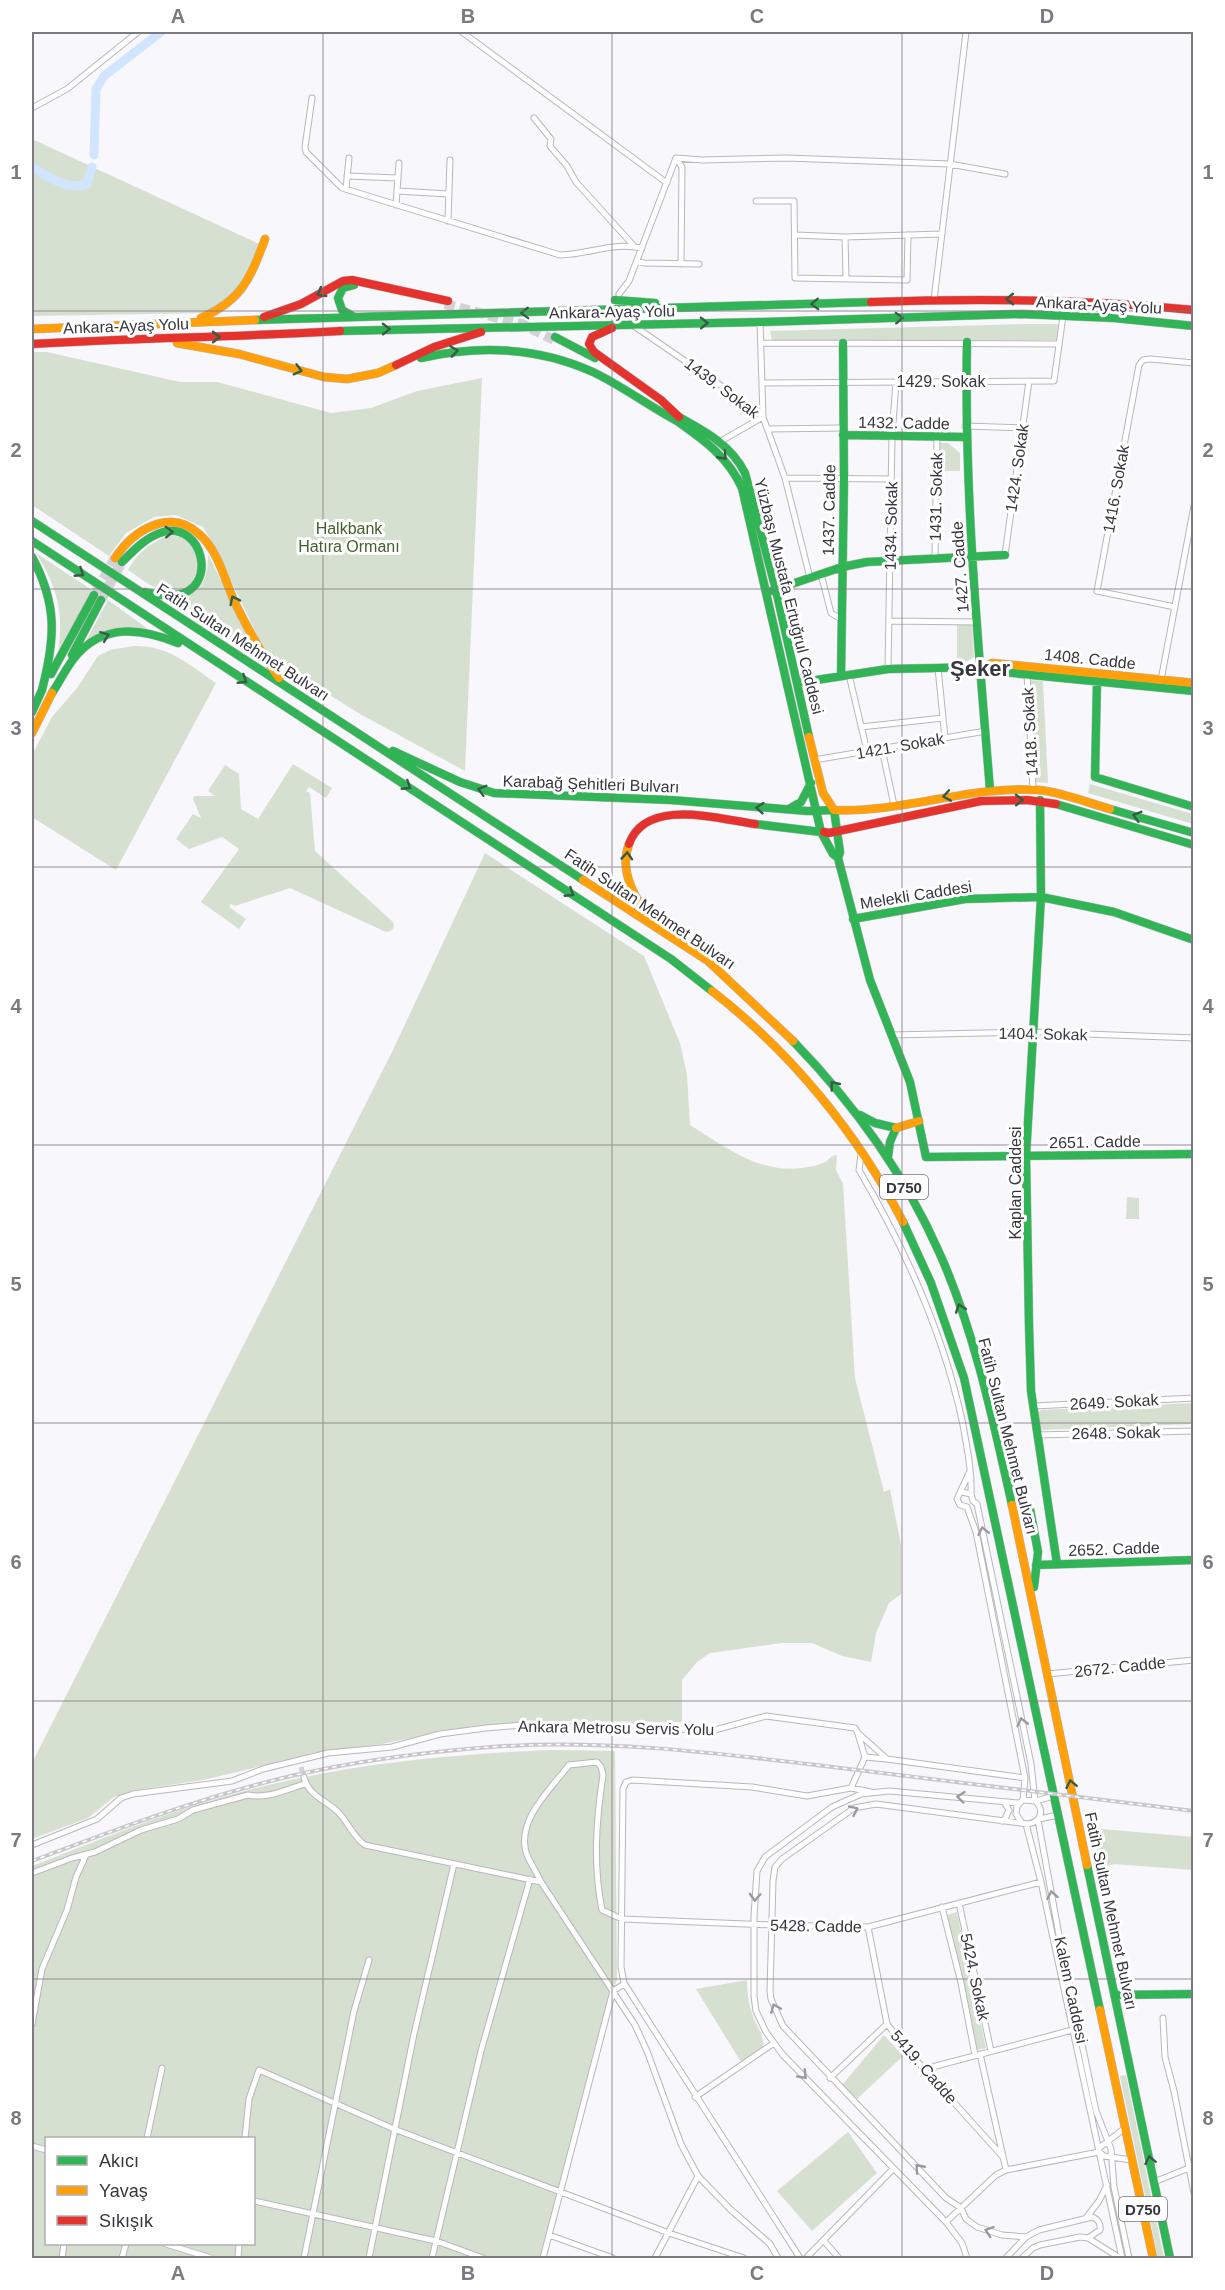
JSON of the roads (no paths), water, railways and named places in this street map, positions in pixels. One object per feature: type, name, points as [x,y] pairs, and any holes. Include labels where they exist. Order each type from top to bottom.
[{"type":"main road","points":[[193,322],[219,311],[240,294],[256,263],[265,238]]},
{"type":"main road","points":[[253,321],[305,302],[338,283],[352,280],[447,303],[348,285],[339,294],[339,305],[344,312],[357,318]]},
{"type":"main road","points":[[605,310],[617,297],[710,307]]},
{"type":"main road","name":"Ankara-Ayaş Yolu","points":[[32,328],[934,300],[1080,300],[1194,310]]},
{"type":"main road","name":"Ankara-Ayaş Yolu","points":[[32,344],[328,332],[1021,314],[1194,326]]},
{"type":"main road","points":[[622,325],[594,335],[590,340],[591,348],[602,359],[661,400],[678,419]]},
{"type":"main road","points":[[138,338],[239,354],[338,379],[366,377],[442,344],[499,327]]},
{"type":"main road","points":[[554,339],[590,360],[678,419]]},
{"type":"main road","name":"1427. Cadde","points":[[967,342],[965,426],[972,558],[983,668],[990,790]]},
{"type":"main road","name":"1437. Cadde","points":[[843,343],[844,479],[841,619],[845,676]]},
{"type":"main road","points":[[398,364],[470,349],[515,350],[539,354],[574,364],[594,373],[678,419]]},
{"type":"main road","name":"Yüzbaşı Mustafa Ertuğrul Caddesi","points":[[678,419],[721,441],[735,456],[745,473],[818,812]]},
{"type":"main road","name":"Yüzbaşı Mustafa Ertuğrul Caddesi","points":[[678,419],[715,447],[728,460],[736,474],[747,505],[797,682],[814,760],[824,793],[834,810]]},
{"type":"main road","name":"1432. Cadde","points":[[842,432],[892,436],[966,437]]},
{"type":"main road","name":"Fatih Sultan Mehmet Bulvarı","points":[[32,521],[708,961],[788,1033],[856,1113],[888,1157],[939,1252],[983,1377],[1116,1995],[1170,2259]]},
{"type":"main road","points":[[140,591],[172,596],[190,589],[202,572],[200,549],[184,533],[165,530],[154,534],[118,560],[127,541],[153,524],[165,521],[179,522],[192,528],[208,544],[255,643],[285,685]]},
{"type":"main road","name":"Fatih Sultan Mehmet Bulvarı","points":[[32,541],[671,959],[749,1021],[785,1057],[817,1094],[861,1155],[908,1233],[938,1304],[964,1378],[1153,2259]]},
{"type":"main road","points":[[772,591],[842,567],[890,560],[1005,555]]},
{"type":"main road","points":[[32,557],[49,589],[54,622],[51,658],[42,690]]},
{"type":"main road","points":[[32,712],[42,690],[98,598],[32,733]]},
{"type":"main road","points":[[52,693],[76,656],[85,647],[95,640],[118,631],[143,630],[155,633],[201,652]]},
{"type":"main road","name":"1408. Cadde","points":[[983,668],[992,663],[1194,683]]},
{"type":"main road","name":"1408. Cadde","points":[[797,682],[888,669],[983,668],[1027,675],[1194,691]]},
{"type":"main road","points":[[1097,681],[1095,777],[1194,807]]},
{"type":"main road","name":"Karabağ Şehitleri Bulvarı","points":[[374,742],[460,782],[494,793],[671,800],[818,812],[858,811],[990,790],[1033,789],[1052,792],[1194,833]]},
{"type":"main road","points":[[784,810],[801,802],[812,782]]},
{"type":"main road","name":"Karabağ Şehitleri Bulvarı","points":[[657,926],[633,893],[626,866],[628,842],[635,831],[651,818],[663,814],[679,814],[829,833],[981,801],[1040,800],[1194,845]]},
{"type":"main road","name":"Kaplan Caddesi","points":[[1040,800],[1041,897],[1026,1156],[1029,1356],[1057,1564]]},
{"type":"main road","points":[[834,810],[837,817],[840,852],[838,858],[853,919],[870,980],[910,1082],[919,1121],[896,1128],[876,1123],[856,1113]]},
{"type":"main road","points":[[818,812],[821,832],[833,854],[838,858]]},
{"type":"main road","name":"Melekli Caddesi","points":[[853,919],[965,899],[1041,897],[1114,912],[1194,940]]},
{"type":"main road","name":"2651. Cadde","points":[[919,1121],[926,1157],[1194,1154]]},
{"type":"main road","points":[[888,1157],[890,1142],[896,1128]]},
{"type":"main road","points":[[1006,1478],[1030,1509],[1038,1552],[1032,1599]]},
{"type":"main road","name":"2652. Cadde","points":[[1036,1565],[1194,1560]]},
{"type":"main road","points":[[1116,1995],[1194,1994]]},
{"type":"street","points":[[32,108],[66,89],[138,32]]},
{"type":"street","points":[[462,32],[667,183]]},
{"type":"street","points":[[934,300],[966,32]]},
{"type":"street","points":[[312,98],[306,152],[346,189],[560,255],[572,255],[602,247],[642,248]]},
{"type":"street","points":[[534,118],[551,139],[550,146],[567,166],[576,182],[634,246]]},
{"type":"street","points":[[346,189],[349,158]]},
{"type":"street","points":[[617,297],[629,281],[676,158]]},
{"type":"street","points":[[676,158],[702,160],[787,158],[950,164],[1005,174]]},
{"type":"street","points":[[676,158],[682,167],[681,264]]},
{"type":"street","points":[[448,221],[450,160]]},
{"type":"street","points":[[396,205],[399,163]]},
{"type":"street","points":[[347,176],[398,178]]},
{"type":"street","points":[[397,191],[449,194]]},
{"type":"street","points":[[756,201],[794,201],[795,278],[907,280],[908,235]]},
{"type":"street","points":[[795,235],[845,237],[941,234]]},
{"type":"street","points":[[845,237],[846,279]]},
{"type":"street","points":[[637,261],[699,264]]},
{"type":"street","name":"1429. Sokak","points":[[762,383],[1054,381],[1063,316]]},
{"type":"street","points":[[721,441],[763,417],[760,322]]},
{"type":"street","name":"1439. Sokak","points":[[633,325],[763,417],[785,478],[810,578]]},
{"type":"street","points":[[761,343],[1059,344]]},
{"type":"street","name":"1416. Sokak","points":[[1175,607],[1097,591],[1139,365],[1143,360],[1150,359],[1194,363]]},
{"type":"street","name":"1424. Sokak","points":[[1005,555],[1029,381]]},
{"type":"street","name":"1434. Sokak","points":[[888,669],[892,436],[896,382]]},
{"type":"street","points":[[965,426],[1023,428]]},
{"type":"street","points":[[768,429],[842,432]]},
{"type":"street","name":"1431. Sokak","points":[[935,558],[937,437]]},
{"type":"street","points":[[785,478],[891,479]]},
{"type":"street","points":[[1161,680],[1194,506]]},
{"type":"street","points":[[821,574],[831,613],[841,619]]},
{"type":"street","points":[[889,621],[977,622]]},
{"type":"street","points":[[939,668],[945,738]]},
{"type":"street","name":"1418. Sokak","points":[[1027,675],[1033,789]]},
{"type":"street","points":[[845,676],[867,751]]},
{"type":"street","points":[[861,727],[943,718]]},
{"type":"street","name":"1421. Sokak","points":[[814,760],[986,730]]},
{"type":"street","points":[[882,749],[894,805]]},
{"type":"street","name":"1404. Sokak","points":[[892,1035],[1033,1032],[1194,1038]]},
{"type":"street","points":[[861,1155],[859,1170],[895,1235],[929,1308],[955,1389],[970,1470],[972,1497],[967,1508],[978,1542],[1025,1778],[1016,1814],[1024,1823]]},
{"type":"street","points":[[929,1308],[938,1304]]},
{"type":"street","name":"2649. Sokak","points":[[1034,1406],[1194,1398]]},
{"type":"street","name":"2648. Sokak","points":[[1038,1435],[1194,1431]]},
{"type":"street","points":[[967,1508],[957,1501],[970,1470]]},
{"type":"street","points":[[972,1497],[989,1491]]},
{"type":"street","points":[[962,1492],[972,1497],[977,1504],[1031,1764],[1035,1801],[1041,1808],[1038,1820]]},
{"type":"street","name":"2672. Cadde","points":[[1047,1674],[1194,1659]]},
{"type":"street","name":"Ankara Metrosu Servis Yolu","points":[[32,1845],[97,1819],[121,1798],[133,1794],[232,1782],[263,1769],[299,1760],[343,1751],[392,1747],[440,1734],[534,1724],[566,1727],[632,1726],[711,1731],[766,1716],[855,1728],[858,1733]]},
{"type":"street","points":[[858,1733],[887,1760]]},
{"type":"street","points":[[851,1788],[865,1757],[858,1733]]},
{"type":"street","points":[[865,1757],[1025,1778]]},
{"type":"street","points":[[299,1760],[301,1767]]},
{"type":"street","points":[[622,1919],[602,1910],[597,1888],[596,1840],[603,1775],[601,1767],[597,1762],[569,1765],[528,1821],[526,1852],[542,1882],[627,2011],[647,2051],[681,2144],[698,2176],[730,2209],[770,2244],[778,2259]]},
{"type":"street","points":[[32,1873],[72,1858],[86,1856],[141,1830],[178,1819],[193,1810],[248,1795],[256,1797],[276,1794],[305,1780],[318,1798],[338,1811],[357,1839],[364,1845],[542,1882]]},
{"type":"street","points":[[800,2259],[624,1984],[621,1972],[623,1789],[628,1781],[752,1787],[807,1796],[851,1788],[871,1792]]},
{"type":"street","points":[[967,2259],[962,2243],[946,2222],[774,2043],[756,2011],[753,1989],[757,1871],[762,1860],[832,1807],[850,1798],[871,1792],[889,1791],[1004,1802],[1035,1801],[1054,1796]]},
{"type":"street","points":[[1002,1821],[1009,1810],[1004,1802]]},
{"type":"street","points":[[1026,2237],[991,2233],[966,2219],[961,2208],[946,2198],[783,2026],[771,1999],[769,1976],[773,1881],[776,1867],[782,1859],[854,1808],[876,1804],[1024,1823],[1058,1815]]},
{"type":"street","name":"Kalem Caddesi","points":[[1038,1820],[1059,1935],[1096,2111],[1109,2142],[1112,2156],[1114,2187],[1130,2259]]},
{"type":"street","name":"Kalem Caddesi","points":[[1024,1823],[1041,1882],[1121,2259]]},
{"type":"street","points":[[32,2024],[42,1969],[67,1910],[76,1878],[86,1856]]},
{"type":"street","points":[[369,2259],[394,2129],[454,1864]]},
{"type":"street","points":[[432,2259],[481,2051],[530,1879]]},
{"type":"street","name":"5428. Cadde","points":[[622,1919],[868,1927],[1041,1882]]},
{"type":"street","name":"5424. Sokak","points":[[959,1903],[991,2051]]},
{"type":"street","points":[[942,1907],[1006,2170]]},
{"type":"street","name":"5419. Cadde","points":[[868,1927],[887,2024],[922,2067],[1003,2157]]},
{"type":"street","points":[[304,2259],[354,2011],[369,1960]]},
{"type":"street","points":[[543,2259],[614,1991],[624,1984]]},
{"type":"street","points":[[1163,2018],[1165,2057],[1191,2167],[1194,2193]]},
{"type":"street","points":[[830,2078],[887,2024]]},
{"type":"street","points":[[922,2067],[936,2066],[1072,2030]]},
{"type":"street","points":[[695,2097],[774,2043]]},
{"type":"street","points":[[147,2137],[162,2068]]},
{"type":"street","points":[[245,2137],[249,2099],[259,2070],[394,2129],[744,2259]]},
{"type":"street","points":[[1099,2152],[1099,2148],[1125,2128]]},
{"type":"street","points":[[946,2222],[996,2175],[1006,2170],[1099,2152],[1104,2156],[1132,2160]]},
{"type":"street","points":[[1154,2182],[1191,2167]]},
{"type":"street","points":[[806,2259],[893,2169]]},
{"type":"street","points":[[655,2259],[698,2176]]},
{"type":"street","points":[[1086,2218],[1099,2201],[1107,2185]]},
{"type":"street","points":[[255,2201],[436,2241],[483,2259]]},
{"type":"street","points":[[1006,2259],[1026,2237],[1039,2230],[1086,2218],[1097,2218],[1100,2225],[1096,2234],[1088,2238]]},
{"type":"street","points":[[549,2235],[613,2259]]},
{"type":"street","points":[[1022,2259],[1033,2248],[1040,2245],[1080,2237],[1088,2238],[1121,2259]]},
{"type":"street","points":[[824,2241],[839,2259]]},
{"type":"street","points":[[169,2245],[211,2259]]},
{"type":"waterway","points":[[94,155],[96,89],[104,76],[161,32]]},
{"type":"waterway","points":[[32,167],[73,186],[87,184],[92,167]]},
{"type":"tunnel","points":[[445,304],[522,324],[554,340]]},
{"type":"tunnel","points":[[96,592],[115,558]]},
{"type":"tunnel","points":[[101,600],[122,562]]},
{"type":"tunnel","points":[[301,1767],[304,1777]]},
{"type":"railway","points":[[32,1861],[192,1804],[291,1776],[415,1754],[532,1745],[613,1746],[695,1751],[1194,1811]]},
{"type":"district","name":"Şeker","points":[[980,668]]},
{"type":"park label","name":"Halkbank Hatıra Ormanı","points":[[349,537]]}]
